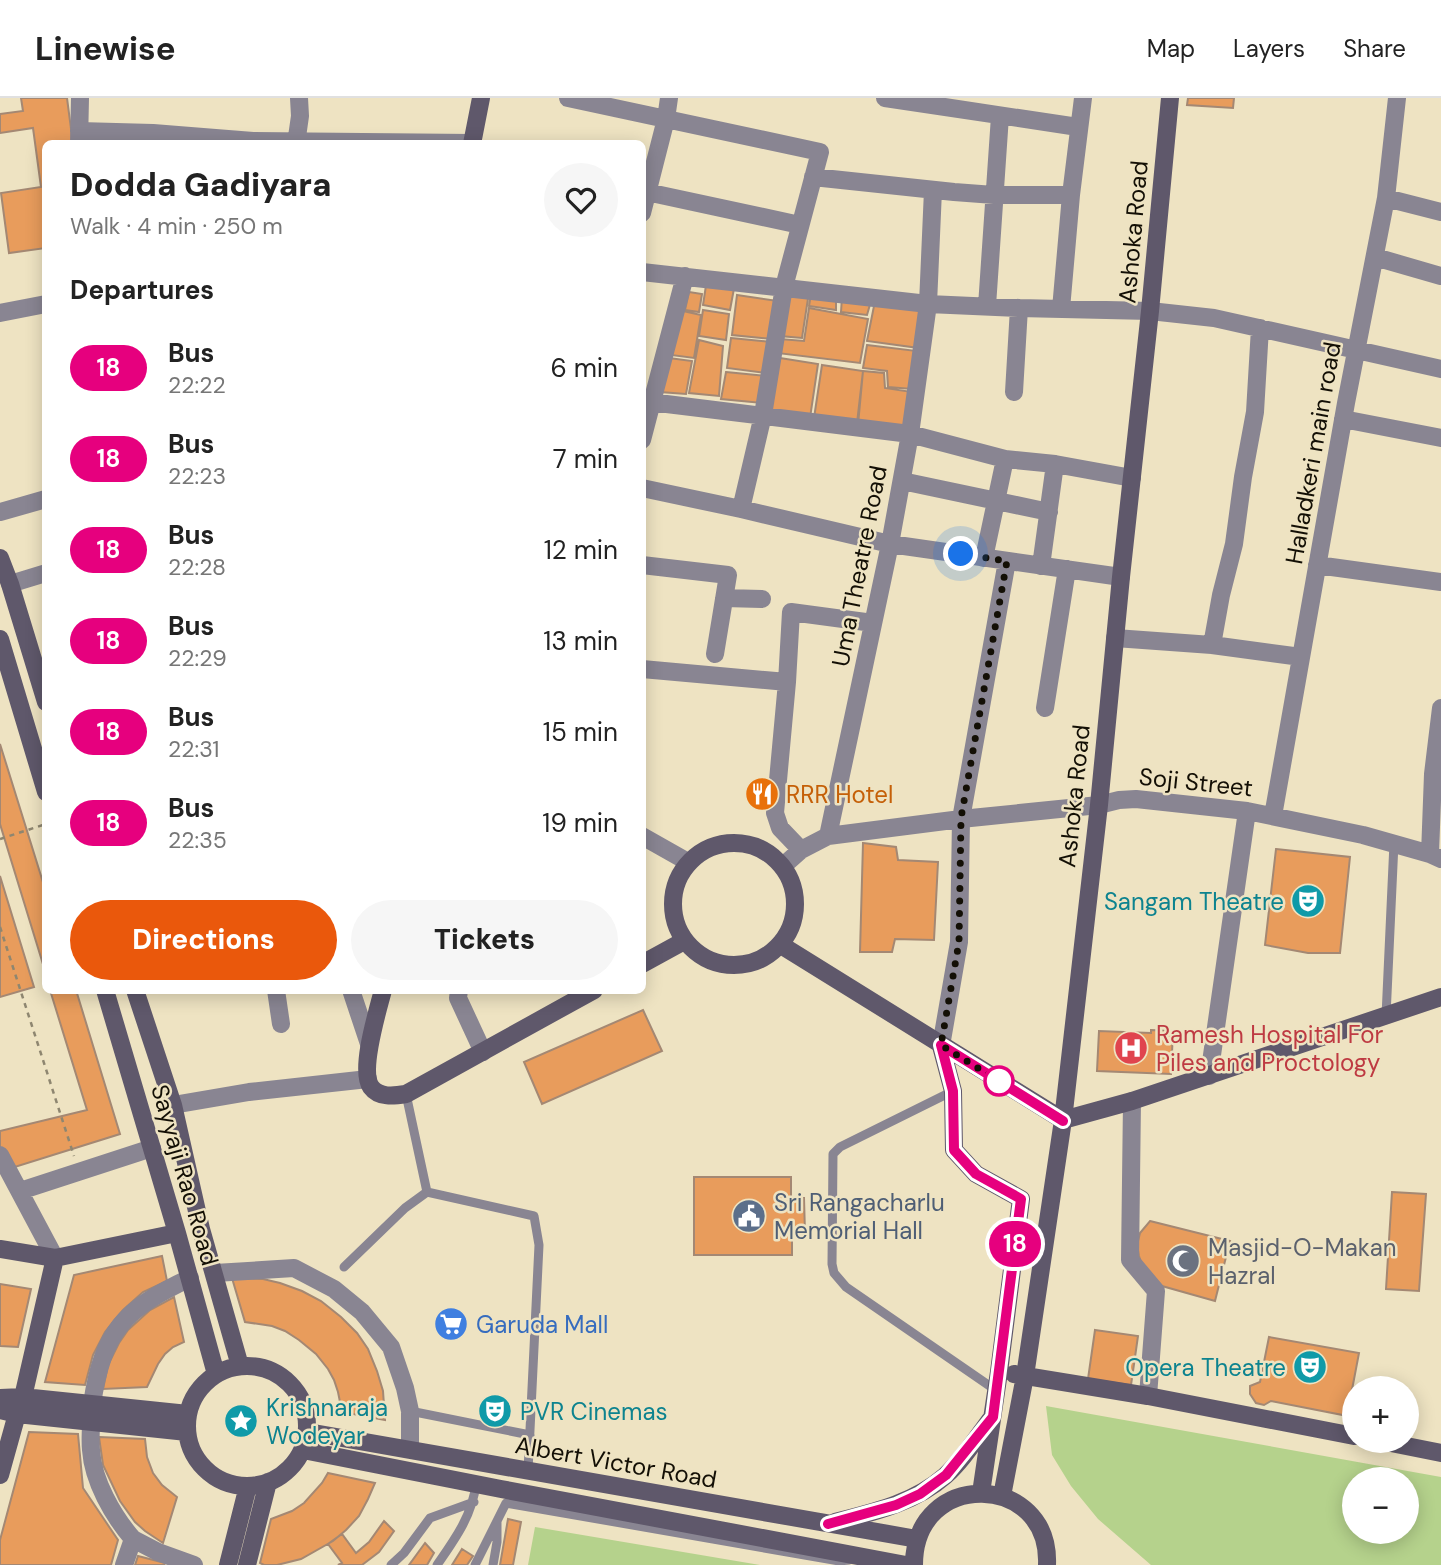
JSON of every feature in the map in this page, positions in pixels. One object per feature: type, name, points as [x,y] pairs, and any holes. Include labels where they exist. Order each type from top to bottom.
[{"type":"main road","points":[[473,140],[481,98]]},
{"type":"main road","name":"Ashoka Road","points":[[1002,1496],[1025,1376],[1063,1121],[1099,805],[1170,98]]},
{"type":"main road","points":[[0,558],[42,689]]},
{"type":"main road","points":[[0,639],[42,779]]},
{"type":"main road","points":[[726,843],[747,844],[767,852],[783,866],[793,885],[796,906],[792,926],[781,944],[767,957],[750,964],[732,966],[713,962],[697,954],[684,941],[676,926],[672,909],[678,876],[688,862],[705,849],[726,843]]},
{"type":"main road","points":[[646,962],[684,941]]},
{"type":"main road","points":[[781,944],[1063,1121],[1209,1076],[1441,997]]},
{"type":"main road","name":"Sayyaji Rao Road","points":[[106,994],[216,1374]]},
{"type":"main road","name":"Sayyaji Rao Road","points":[[136,994],[173,1105],[201,1229],[240,1366]]},
{"type":"main road","points":[[382,994],[369,1044],[368,1079],[370,1086],[377,1093],[386,1096],[406,1094],[587,994]]},
{"type":"main road","points":[[941,1045],[953,1091],[954,1150],[976,1174],[1021,1199],[997,1391],[981,1493]]},
{"type":"main road","points":[[0,1249],[55,1258],[177,1233]]},
{"type":"main road","points":[[23,1396],[55,1258]]},
{"type":"main road","points":[[240,1366],[258,1366],[275,1372],[290,1383],[301,1397],[307,1414],[308,1432],[303,1450],[295,1464],[283,1475],[268,1482],[248,1486],[230,1484],[201,1465],[192,1450],[187,1432],[188,1414],[203,1385],[216,1374],[240,1366]]},
{"type":"main road","points":[[999,1372],[1148,1396],[1342,1434]]},
{"type":"main road","points":[[0,1398],[23,1396],[187,1432]]},
{"type":"main road","points":[[1,1469],[8,1412],[188,1414]]},
{"type":"main road","points":[[828,1524],[896,1505],[920,1494],[946,1475],[993,1417]]},
{"type":"main road","name":"Albert Victor Road","points":[[308,1432],[916,1539]]},
{"type":"main road","points":[[1419,1449],[1441,1453]]},
{"type":"main road","name":"Albert Victor Road","points":[[303,1450],[475,1493],[872,1562],[906,1565]]},
{"type":"main road","points":[[247,1565],[268,1482]]},
{"type":"main road","points":[[228,1565],[248,1486]]},
{"type":"main road","points":[[914,1565],[916,1539],[926,1520],[941,1505],[960,1496],[981,1493],[1002,1496],[1021,1506],[1036,1522],[1051,1564]]},
{"type":"street","points":[[80,98],[79,137],[153,133],[240,140]]},
{"type":"street","points":[[296,140],[299,98]]},
{"type":"street","points":[[568,98],[820,152],[784,287],[763,415],[741,509]]},
{"type":"street","points":[[646,185],[666,119],[669,98]]},
{"type":"street","points":[[886,98],[1078,127]]},
{"type":"street","points":[[1061,309],[1070,195],[1083,98]]},
{"type":"street","name":"Halladkeri main road","points":[[1273,816],[1343,419],[1386,198],[1397,98]]},
{"type":"street","points":[[987,306],[1000,116]]},
{"type":"street","points":[[813,177],[994,195],[1070,195]]},
{"type":"street","name":"Uma Theatre Road","points":[[828,836],[890,544],[910,434],[928,304],[933,190]]},
{"type":"street","points":[[646,192],[800,225]]},
{"type":"street","points":[[1386,198],[1441,212]]},
{"type":"street","points":[[1375,257],[1441,276]]},
{"type":"street","points":[[646,272],[928,304],[1150,311],[1214,318],[1441,369]]},
{"type":"street","points":[[685,276],[648,402],[910,434],[1005,458],[1132,478]]},
{"type":"street","points":[[0,313],[42,305]]},
{"type":"street","points":[[1014,392],[1019,308]]},
{"type":"street","points":[[1212,645],[1234,544],[1255,412],[1260,328]]},
{"type":"street","points":[[1343,419],[1441,438]]},
{"type":"street","points":[[984,558],[1005,458]]},
{"type":"street","points":[[1041,566],[1055,464]]},
{"type":"street","points":[[902,481],[1049,512]]},
{"type":"street","points":[[646,489],[890,544],[1121,577]]},
{"type":"street","points":[[0,512],[42,500]]},
{"type":"street","points":[[941,1045],[959,942],[961,818],[1007,561]]},
{"type":"street","points":[[646,565],[728,575],[715,654]]},
{"type":"street","points":[[1317,565],[1441,582]]},
{"type":"street","points":[[1045,708],[1067,569]]},
{"type":"street","points":[[10,584],[42,574]]},
{"type":"street","points":[[724,598],[762,600]]},
{"type":"street","points":[[801,850],[780,828],[775,813],[791,612],[873,623]]},
{"type":"street","points":[[1115,638],[1212,645],[1301,657]]},
{"type":"street","points":[[646,670],[787,682]]},
{"type":"street","points":[[1436,857],[1433,774],[1441,708]]},
{"type":"street","name":"Soji Street","points":[[783,866],[801,850],[828,836],[1136,799],[1273,816],[1363,835],[1436,857]]},
{"type":"street","points":[[1209,1076],[1247,811]]},
{"type":"street","points":[[646,838],[688,862]]},
{"type":"street","points":[[276,994],[281,1024]]},
{"type":"street","points":[[352,994],[369,1044]]},
{"type":"street","points":[[458,994],[483,1052]]},
{"type":"street","points":[[173,1105],[249,1092],[368,1079]]},
{"type":"street","points":[[1132,1101],[1130,1260],[1156,1291],[1148,1396]]},
{"type":"street","points":[[20,1191],[152,1148]]},
{"type":"street","points":[[0,1155],[55,1258]]},
{"type":"street","points":[[215,1273],[294,1268],[334,1289],[362,1312],[391,1347],[410,1411],[410,1450]]},
{"type":"street","points":[[190,1278],[136,1308],[116,1330],[104,1350],[96,1375],[91,1452],[97,1478],[109,1504],[133,1539],[158,1552],[194,1565]]},
{"type":"street","points":[[124,1565],[133,1539]]},
{"type":"lane","points":[[1385,1016],[1394,843]]},
{"type":"lane","points":[[953,1091],[840,1147],[833,1154],[832,1264],[834,1273],[846,1287],[997,1391]]},
{"type":"lane","points":[[406,1094],[427,1192]]},
{"type":"lane","points":[[344,1267],[405,1208],[427,1192],[534,1216],[538,1245],[528,1471]]},
{"type":"lane","points":[[410,1411],[530,1435]]},
{"type":"lane","points":[[391,1565],[404,1553],[430,1518],[475,1493]]},
{"type":"lane","points":[[437,1565],[459,1532],[475,1493]]},
{"type":"lane","points":[[475,1565],[506,1503],[839,1561],[872,1562]]},
{"type":"lane","points":[[493,1565],[497,1520]]},
{"type":"path","points":[[0,839],[42,825]]},
{"type":"path","points":[[0,927],[79,1172]]},
{"type":"green space","points":[[1046,1406],[1385,1467],[1342,1467],[1342,1544],[1419,1544],[1419,1473],[1441,1477],[1441,1565],[1151,1565],[1098,1519],[1071,1486],[1052,1455]]},
{"type":"green space","points":[[535,1527],[760,1565],[528,1565]]},
{"type":"building","points":[[21,98],[67,98],[72,140],[42,140],[42,249],[9,253],[1,193],[41,187],[33,128],[0,133],[0,114],[23,111]]},
{"type":"building","points":[[1188,98],[1234,98],[1233,108],[1187,105]]},
{"type":"building","points":[[707,279],[735,283],[730,310],[703,305]]},
{"type":"building","points":[[788,291],[809,292],[802,338],[780,336]]},
{"type":"building","points":[[689,292],[702,294],[699,312],[685,310]]},
{"type":"building","points":[[811,294],[836,295],[836,310],[809,306]]},
{"type":"building","points":[[737,295],[778,301],[772,339],[732,335]]},
{"type":"building","points":[[842,297],[871,301],[867,315],[841,312]]},
{"type":"building","points":[[875,301],[924,305],[919,348],[867,341]]},
{"type":"building","points":[[809,308],[868,319],[860,363],[777,353],[780,339],[804,341]]},
{"type":"building","points":[[703,310],[729,314],[726,340],[699,336]]},
{"type":"building","points":[[683,311],[701,315],[694,358],[671,355]]},
{"type":"building","points":[[731,338],[771,342],[766,373],[727,368]]},
{"type":"building","points":[[699,340],[723,346],[719,396],[689,393]]},
{"type":"building","points":[[867,345],[917,351],[912,389],[888,387],[887,371],[863,368]]},
{"type":"building","points":[[669,358],[692,361],[686,394],[660,392]]},
{"type":"building","points":[[780,358],[818,364],[810,418],[768,413]]},
{"type":"building","points":[[822,365],[863,371],[857,423],[814,418]]},
{"type":"building","points":[[863,371],[884,373],[885,388],[912,392],[908,431],[858,425]]},
{"type":"building","points":[[726,372],[766,376],[762,403],[721,399]]},
{"type":"building","points":[[0,744],[42,879],[42,961],[0,824]]},
{"type":"building","points":[[863,843],[896,847],[898,860],[938,862],[934,940],[895,939],[892,952],[860,952]]},
{"type":"building","name":"Sangam Theatre","points":[[1276,849],[1350,857],[1340,953],[1308,953],[1265,945]]},
{"type":"building","points":[[0,876],[34,987],[0,997]]},
{"type":"building","points":[[51,994],[77,994],[120,1134],[2,1171],[0,1131],[87,1110]]},
{"type":"building","points":[[643,1010],[662,1051],[542,1104],[524,1062]]},
{"type":"building","points":[[1151,1030],[1173,1031],[1171,1074],[1097,1071],[1099,1031],[1151,1033]]},
{"type":"building","name":"Sri Rangacharlu Memorial Hall","points":[[694,1177],[791,1177],[791,1198],[804,1198],[805,1233],[792,1233],[792,1255],[694,1255]]},
{"type":"building","points":[[1392,1192],[1426,1194],[1419,1291],[1386,1289]]},
{"type":"building","name":"Masjid-O-Makan Hazral","points":[[1150,1221],[1230,1241],[1215,1301],[1162,1286],[1142,1265],[1137,1245],[1140,1233]]},
{"type":"building","points":[[162,1256],[167,1281],[143,1292],[123,1310],[105,1332],[93,1355],[85,1385],[45,1382],[74,1275]]},
{"type":"building","points":[[232,1278],[263,1279],[280,1283],[321,1301],[341,1317],[368,1349],[383,1391],[385,1420],[342,1412],[334,1380],[316,1354],[285,1331],[245,1322]]},
{"type":"building","points":[[0,1284],[31,1289],[18,1347],[0,1346]]},
{"type":"building","points":[[174,1297],[184,1342],[165,1354],[147,1387],[103,1389],[108,1365],[128,1330],[150,1310]]},
{"type":"building","points":[[1095,1330],[1138,1336],[1131,1385],[1088,1379]]},
{"type":"building","name":"Opera Theatre","points":[[1269,1337],[1359,1353],[1355,1376],[1342,1376],[1342,1415],[1271,1401],[1264,1405],[1256,1403],[1250,1394],[1250,1386],[1260,1382]]},
{"type":"building","points":[[242,1410],[251,1413],[254,1422],[251,1431],[242,1434],[233,1431],[230,1422],[233,1413]]},
{"type":"building","points":[[29,1432],[78,1434],[83,1488],[118,1540],[111,1565],[0,1565],[0,1540]]},
{"type":"building","points":[[99,1437],[145,1439],[147,1457],[153,1473],[162,1485],[177,1497],[163,1543],[135,1522],[120,1501],[103,1465]]},
{"type":"building","points":[[328,1473],[375,1483],[359,1516],[333,1541],[301,1559],[277,1565],[260,1563],[271,1519],[304,1503]]},
{"type":"building","points":[[508,1519],[521,1522],[513,1565],[500,1565]]},
{"type":"building","points":[[384,1521],[394,1531],[379,1552],[362,1565],[338,1565],[342,1563],[328,1544],[342,1534],[356,1553],[369,1542]]},
{"type":"building","points":[[425,1543],[434,1553],[427,1565],[409,1565]]},
{"type":"building","points":[[462,1549],[473,1556],[467,1565],[452,1565]]},
{"type":"building","points":[[138,1556],[165,1563],[135,1565]]},
{"type":"bus line","name":"18","points":[[828,1524],[896,1505],[920,1494],[946,1475],[993,1417],[1021,1199],[976,1174],[954,1150],[953,1091],[941,1045],[1063,1121]]},
{"type":"place","name":"RRR Hotel","points":[[762,794]]},
{"type":"place","name":"Sangam Theatre","points":[[1308,901]]},
{"type":"place","name":"Ramesh Hospital For Piles and Proctology","points":[[1131,1048]]},
{"type":"place","name":"Sri Rangacharlu Memorial Hall","points":[[749,1216]]},
{"type":"place","name":"Masjid-O-Makan Hazral","points":[[1183,1261]]},
{"type":"place","name":"Garuda Mall","points":[[451,1324]]},
{"type":"place","name":"Opera Theatre","points":[[1310,1367]]},
{"type":"place","name":"PVR Cinemas","points":[[495,1411]]},
{"type":"place","name":"Krishnaraja Wodeyar","points":[[241,1421]]},
{"type":"route","points":[[961,554],[1007,561],[961,818],[959,942],[941,1045],[1002,1083],[999,1081]]}]
